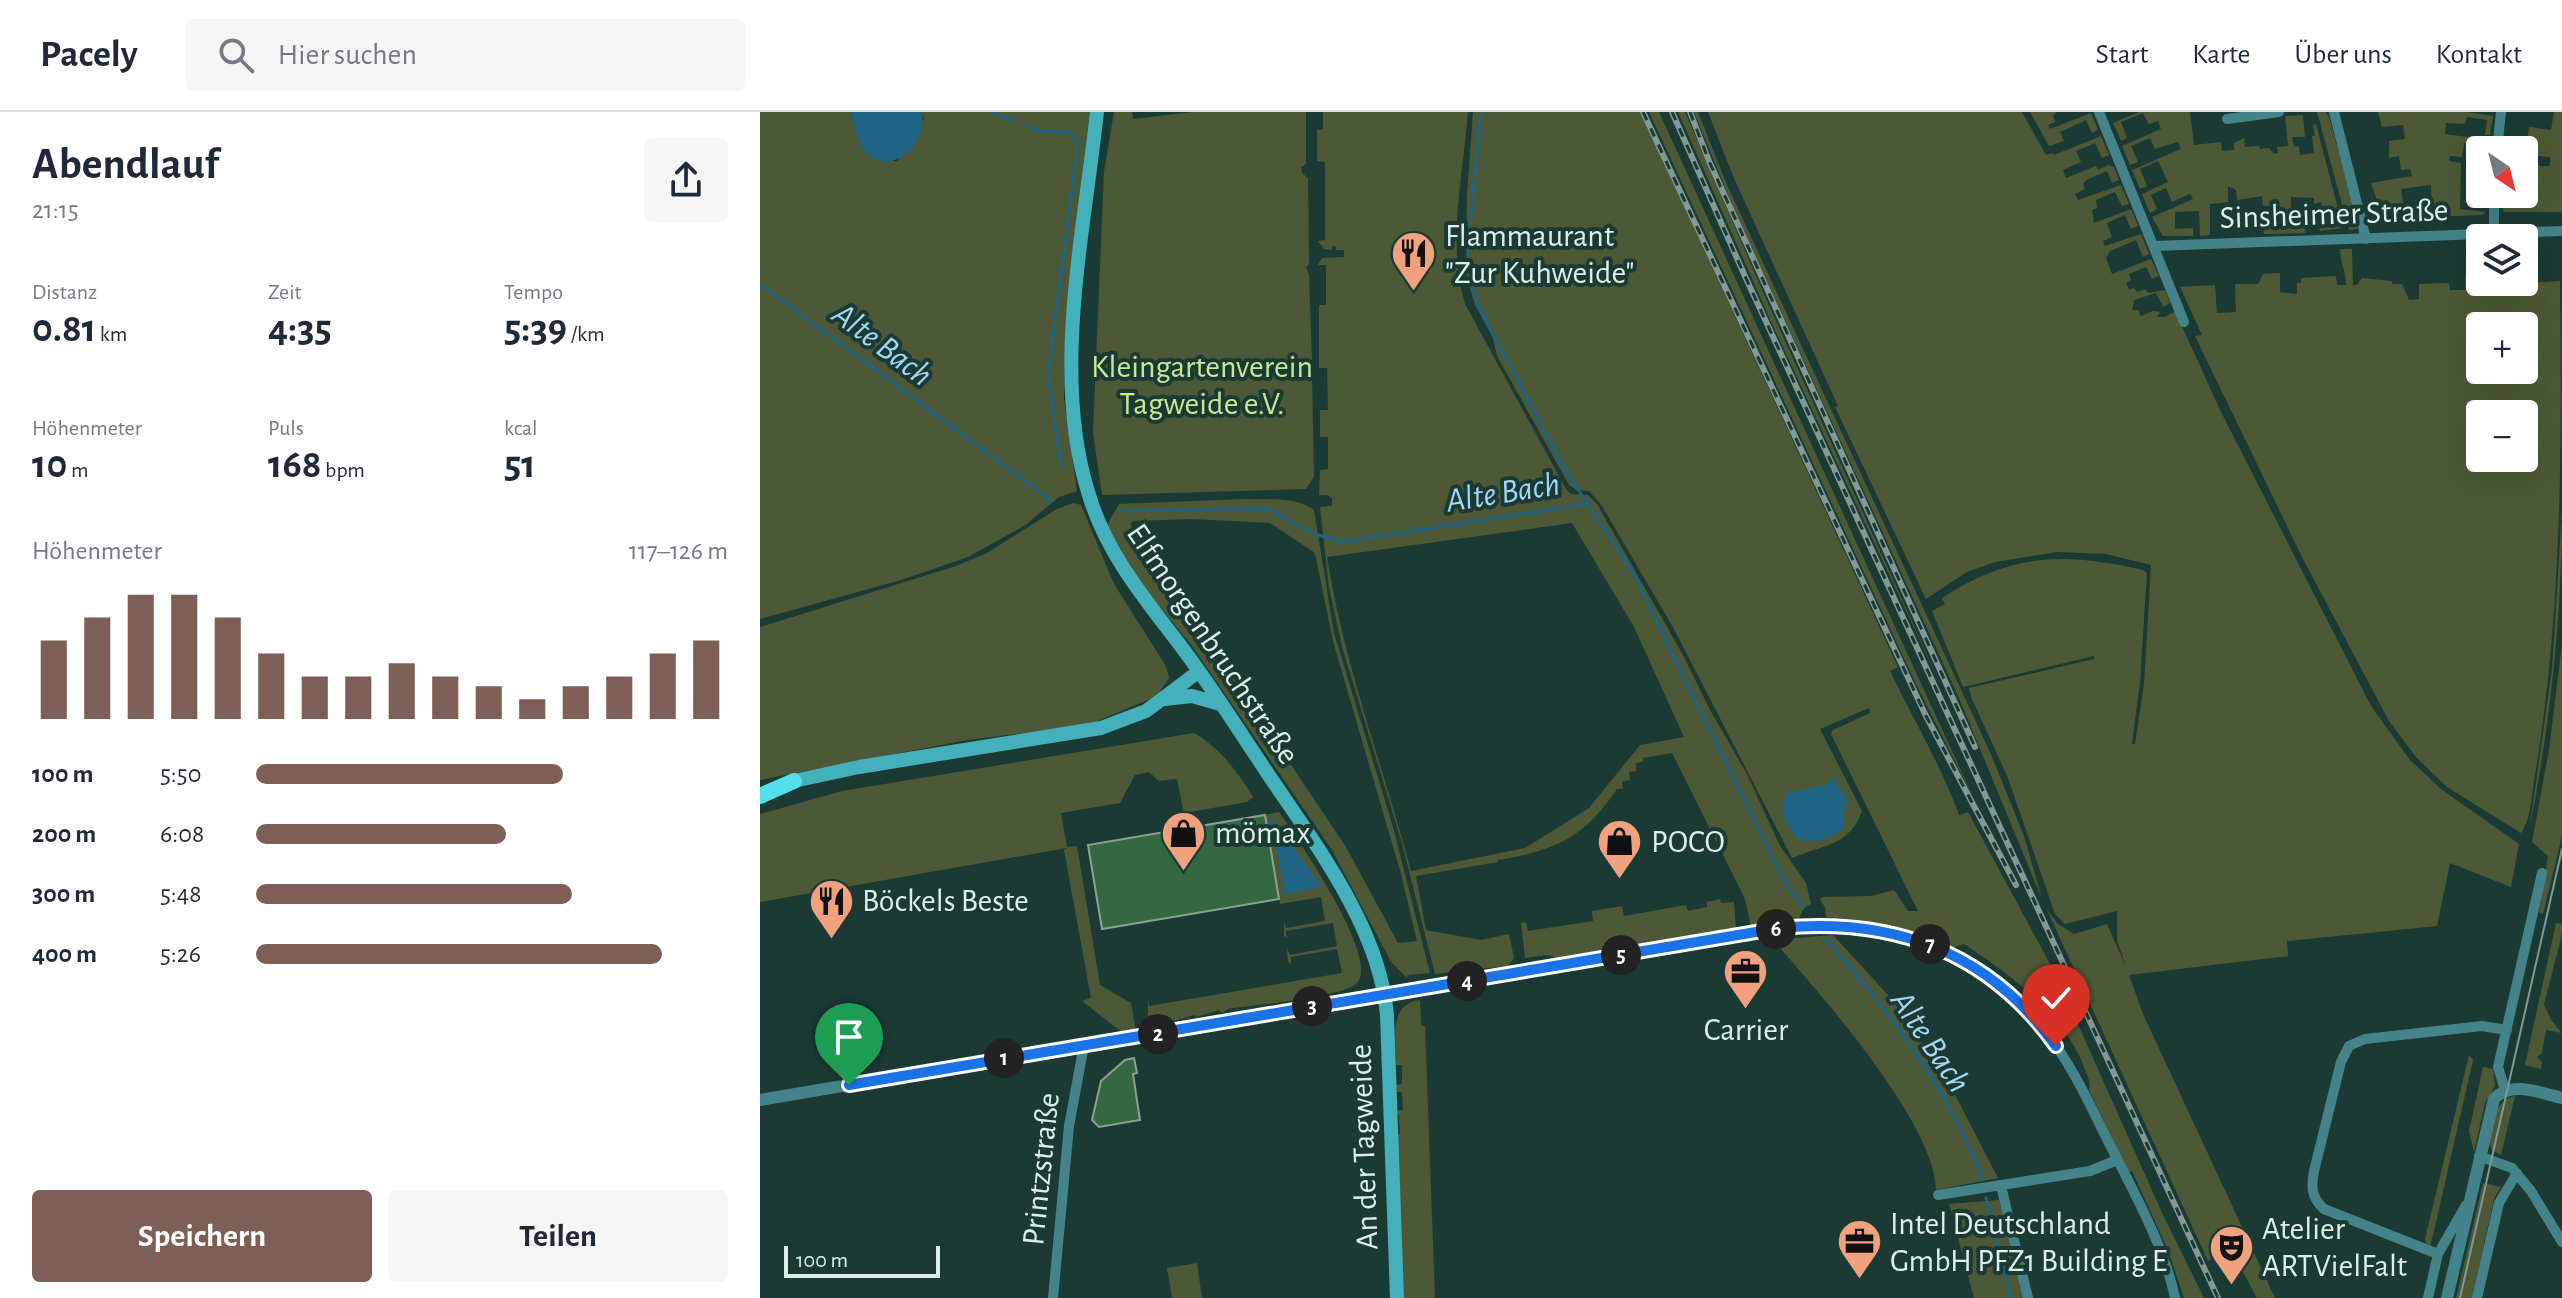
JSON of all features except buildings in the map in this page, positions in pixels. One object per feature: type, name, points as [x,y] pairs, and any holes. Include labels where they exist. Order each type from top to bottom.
[{"type":"highway","points":[[760,787],[794,781]]},
{"type":"highway","points":[[760,796],[794,781]]},
{"type":"main road","name":"Elfmorgenbruchstraße","points":[[1097,112],[1071,345],[1070,394],[1077,448],[1093,510],[1134,586],[1198,672],[1330,869],[1374,956],[1385,994]]},
{"type":"main road","points":[[794,781],[874,764],[1090,731],[1130,718],[1164,699],[1198,672]]},
{"type":"main road","points":[[1164,699],[1192,696],[1220,704]]},
{"type":"main road","name":"An der Tagweide","points":[[1385,994],[1397,1298]]},
{"type":"street","points":[[2099,112],[2184,322]]},
{"type":"street","points":[[2227,119],[2279,112]]},
{"type":"street","points":[[2334,112],[2366,239]]},
{"type":"street","points":[[2498,136],[2501,112]]},
{"type":"street","name":"Sinsheimer Straße","points":[[2538,232],[2562,231]]},
{"type":"street","name":"Sinsheimer Straße","points":[[2155,246],[2466,235]]},
{"type":"street","points":[[2505,1090],[2498,1067],[2542,873]]},
{"type":"street","points":[[760,1100],[1780,928],[1829,925],[1892,932],[1927,942],[1954,956],[2019,1002],[2041,1025],[2071,1070],[2117,1160],[2168,1270],[2175,1298]]},
{"type":"street","points":[[2438,1254],[2324,1209],[2314,1198],[2314,1171],[2341,1062],[2349,1046],[2365,1039],[2482,1026],[2507,1030]]},
{"type":"street","name":"Printzstraße","points":[[1053,1298],[1069,1126],[1084,1045]]},
{"type":"street","points":[[2447,1298],[2492,1103],[2505,1090],[2518,1089],[2562,1098]]},
{"type":"street","points":[[2479,1156],[2507,1164],[2517,1173],[2562,1242]]},
{"type":"street","points":[[1938,1195],[2090,1171],[2117,1160]]},
{"type":"street","points":[[2477,1298],[2499,1203],[2517,1173]]},
{"type":"street","points":[[2001,1186],[2028,1298]]},
{"type":"street","points":[[2428,1298],[2438,1254],[2470,1197]]},
{"type":"green space","points":[[760,112],[851,112],[864,147],[877,158],[897,161],[924,119],[922,112],[1092,112],[1065,344],[1064,399],[1077,491],[1059,497],[1024,526],[968,557],[901,580],[760,619]]},
{"type":"green space","name":"Kleingartenverein Tagweide e.V.","points":[[1114,112],[1132,112],[1133,119],[1192,112],[1306,112],[1306,164],[1301,167],[1308,178],[1309,264],[1306,267],[1309,275],[1312,363],[1308,366],[1312,374],[1314,477],[1306,489],[1102,495],[1093,432],[1104,172]]},
{"type":"green space","points":[[1323,112],[1468,112],[1457,233],[1457,257],[1465,304],[1566,489],[1571,494],[1588,495],[1597,504],[1683,655],[1747,774],[1779,844],[1806,883],[1811,904],[1804,908],[1798,920],[1751,927],[1745,899],[1672,753],[1643,758],[1643,762],[1636,763],[1636,771],[1629,772],[1630,780],[1622,781],[1623,789],[1617,789],[1592,820],[1566,840],[1498,862],[1416,876],[1426,930],[1481,940],[1509,934],[1514,958],[1508,966],[1435,974],[1402,843],[1343,650],[1329,588],[1320,507],[1332,506],[1332,498],[1319,495],[1320,470],[1328,469],[1328,437],[1320,437],[1320,410],[1328,410],[1327,368],[1319,368],[1319,305],[1326,305],[1326,265],[1318,265],[1322,258],[1344,257],[1344,250],[1336,250],[1336,246],[1332,246],[1332,250],[1324,249],[1318,241],[1325,240],[1325,162],[1317,161],[1317,130],[1323,129]],"holes":[[[1572,523],[1634,627],[1684,737],[1640,745],[1589,808],[1525,848],[1411,871],[1343,637],[1327,557]]]},
{"type":"green space","points":[[1473,112],[1640,112],[1898,667],[1890,671],[1959,815],[1968,812],[2056,975],[2163,1215],[2204,1298],[2184,1298],[2168,1250],[2132,1171],[2128,1172],[2089,1090],[2088,1078],[2075,1047],[2034,997],[1964,944],[1953,948],[1891,927],[1826,917],[1820,900],[1822,897],[1871,896],[1894,890],[1908,911],[1918,911],[1831,734],[1833,730],[1870,713],[1869,708],[1820,729],[1862,811],[1857,823],[1834,843],[1792,858],[1674,629],[1602,506],[1589,491],[1576,490],[1569,485],[1497,356],[1493,338],[1475,305],[1466,275],[1467,195]]},
{"type":"green space","points":[[1649,112],[1659,112],[1974,799],[1917,686]]},
{"type":"green space","points":[[1678,112],[1685,112],[1944,692],[1773,326]]},
{"type":"green space","points":[[1694,112],[1698,112],[1727,185],[1990,752],[2024,836],[2042,899],[1959,698],[1736,214]]},
{"type":"green space","points":[[1708,112],[2022,112],[2046,155],[2054,155],[2101,136],[2109,155],[2102,158],[2095,143],[2076,151],[2081,162],[2063,170],[2066,178],[2096,166],[2098,170],[2108,165],[2114,167],[2119,180],[2112,183],[2107,171],[2086,180],[2083,184],[2085,189],[2075,194],[2078,200],[2121,185],[2129,204],[2122,206],[2115,192],[2096,200],[2097,208],[2092,210],[2094,223],[2131,209],[2138,226],[2131,229],[2125,215],[2107,223],[2112,237],[2103,241],[2105,246],[2141,234],[2149,254],[2143,257],[2136,240],[2110,251],[2106,258],[2112,274],[2151,259],[2159,276],[2152,279],[2146,267],[2129,274],[2131,280],[2126,283],[2129,290],[2134,288],[2137,292],[2145,289],[2148,293],[2165,290],[2170,303],[2163,307],[2156,293],[2134,300],[2132,310],[2138,310],[2141,316],[2153,311],[2160,312],[2157,317],[2165,317],[2175,311],[2221,412],[2371,706],[2410,760],[2441,789],[2519,844],[2511,887],[2450,863],[2437,926],[2287,941],[2288,956],[2129,975],[2143,1014],[2275,1298],[2257,1298],[2230,1248],[2208,1261],[2047,910],[2058,924],[2074,934],[2107,924],[2126,967],[2117,940],[2117,911],[2065,924],[2055,914],[2008,778],[1971,697],[1969,688],[2094,659],[2094,656],[1963,687],[1932,611],[1945,604],[1942,598],[1967,583],[1991,572],[2039,560],[2088,560],[2143,570],[2147,573],[2140,682],[2132,744],[2135,744],[2144,684],[2151,565],[2106,554],[2057,552],[1995,562],[1967,572],[1926,599],[1835,407],[1838,406],[1733,176]]},
{"type":"green space","points":[[2030,112],[2056,112],[2053,116],[2055,122],[2048,125],[2050,129],[2091,113],[2098,130],[2092,133],[2086,120],[2060,132],[2064,141],[2049,146]]},
{"type":"green space","points":[[2139,112],[2190,112],[2194,145],[2221,142],[2222,151],[2234,150],[2234,143],[2244,138],[2245,147],[2269,148],[2274,154],[2278,153],[2277,147],[2288,146],[2285,116],[2303,115],[2305,137],[2292,137],[2294,147],[2299,146],[2300,155],[2314,153],[2312,136],[2315,136],[2313,125],[2316,124],[2343,228],[2320,231],[2319,224],[2332,223],[2331,206],[2322,206],[2321,202],[2314,204],[2314,198],[2291,197],[2291,225],[2305,225],[2305,233],[2264,234],[2263,226],[2279,225],[2279,200],[2273,199],[2272,206],[2263,206],[2262,196],[2237,200],[2236,190],[2228,186],[2228,202],[2210,204],[2210,235],[2200,236],[2199,211],[2175,212],[2175,229],[2193,228],[2193,236],[2163,236],[2152,217],[2193,199],[2190,194],[2172,202],[2166,188],[2151,195],[2157,209],[2150,213],[2142,194],[2168,182],[2158,161],[2140,169],[2147,186],[2140,189],[2132,170],[2181,149],[2178,142],[2155,149],[2150,138],[2131,146],[2138,162],[2130,165],[2122,146],[2161,129],[2158,121],[2149,124],[2143,113],[2121,122],[2127,138],[2121,141],[2113,123]]},
{"type":"green space","points":[[2317,112],[2326,112],[2329,117],[2359,223],[2357,229],[2349,230]]},
{"type":"green space","points":[[2378,112],[2466,112],[2493,116],[2490,135],[2485,135],[2487,120],[2467,117],[2465,124],[2446,123],[2445,134],[2466,137],[2462,157],[2450,156],[2449,161],[2461,163],[2460,209],[2486,212],[2482,215],[2432,217],[2431,185],[2401,189],[2404,209],[2423,206],[2423,217],[2383,217],[2371,183],[2412,176],[2410,169],[2401,170],[2399,156],[2389,158],[2389,141],[2405,139],[2403,125],[2382,127]]},
{"type":"green space","points":[[2554,112],[2562,112],[2562,212],[2503,212],[2503,208],[2538,208],[2538,166],[2550,166],[2550,157],[2538,156],[2538,136],[2528,136],[2529,127],[2551,130]]},
{"type":"green space","points":[[2340,249],[2352,249],[2353,285],[2357,285],[2362,278],[2392,281],[2392,284],[2402,284],[2409,300],[2419,299],[2419,284],[2449,283],[2450,290],[2466,290],[2466,296],[2538,296],[2538,282],[2560,281],[2561,402],[2556,587],[2545,709],[2530,811],[2521,833],[2447,787],[2416,757],[2389,721],[2303,559],[2195,336],[2202,335],[2180,287],[2215,285],[2217,313],[2236,312],[2235,284],[2258,284],[2263,274],[2280,273],[2280,292],[2297,294],[2297,283],[2301,283],[2301,278],[2336,276],[2337,285],[2346,285]]},
{"type":"green space","points":[[1271,499],[1298,503],[1314,510],[1334,633],[1393,827],[1430,973],[1408,975],[1407,978],[1391,962],[1332,850],[1192,646],[1137,579],[1107,525],[1119,504]],"holes":[[[1192,519],[1270,523],[1315,553],[1333,641],[1401,874],[1417,941],[1398,943],[1346,847],[1130,524],[1133,521]]]},
{"type":"green space","points":[[1073,503],[1081,505],[1114,584],[1166,666],[1169,678],[1157,696],[1088,725],[967,740],[760,780],[760,627],[956,566],[987,553],[1055,510]]},
{"type":"green space","points":[[2562,510],[2560,591],[2553,672],[2529,832],[2552,669]]},
{"type":"green space","points":[[2562,644],[2562,836],[2543,914],[2539,912],[2548,856],[2532,842],[2549,750]]},
{"type":"green space","points":[[1194,733],[1228,761],[1253,797],[1247,802],[1184,813],[1177,779],[1159,781],[1149,772],[1135,775],[1120,803],[1061,813],[1067,847],[1077,846],[1100,985],[1131,1003],[1136,1031],[1123,1033],[1082,1001],[1091,998],[1064,850],[1067,848],[760,902],[760,814],[842,791]]},
{"type":"green space","points":[[1279,812],[1318,871],[1348,926],[1358,951],[1361,971],[1356,984],[1332,993],[1228,1009],[1222,1013],[1219,1010],[1154,1027],[1148,1021],[1148,999],[1149,1006],[1342,973],[1337,949],[1291,957],[1291,964],[1288,962],[1287,948],[1290,955],[1337,946],[1333,923],[1286,931],[1287,937],[1284,936],[1284,921],[1286,928],[1325,921],[1321,897],[1280,904],[1265,815]]},
{"type":"green space","points":[[1720,899],[1721,903],[1734,902],[1736,930],[1562,959],[1547,955],[1525,958],[1521,923],[1526,922],[1528,931],[1593,921],[1592,911],[1622,906],[1624,916],[1686,905],[1688,911],[1707,907],[1707,902]]},
{"type":"green space","points":[[2556,923],[2562,924],[2562,934],[2544,1005],[2562,1033],[2546,1030],[2542,1053],[2537,1057],[2542,1062],[2541,1069],[2525,1065]]},
{"type":"green space","points":[[1833,935],[1898,1006],[1951,1087],[1998,1178],[1936,1190],[1931,1162],[1917,1130],[1896,1095],[1844,1024],[1773,940]]},
{"type":"green space","points":[[1420,1000],[1421,1025],[1425,1026],[1435,1298],[1403,1298],[1396,1135],[1400,1134],[1396,1111],[1403,1110],[1402,1092],[1395,1092],[1395,1085],[1402,1084],[1402,1065],[1396,1065],[1395,1034],[1398,1015],[1403,1008]]},
{"type":"green space","points":[[2469,1055],[2473,1060],[2433,1235],[2430,1247],[2427,1247],[2425,1239]]},
{"type":"green space","points":[[2483,1067],[2493,1069],[2495,1086],[2485,1103],[2474,1152],[2469,1131]]},
{"type":"green space","points":[[2515,1096],[2501,1155],[2492,1150],[2490,1126],[2502,1103]]},
{"type":"green space","points":[[2483,1183],[2501,1187],[2494,1199],[2472,1298],[2456,1298]]},
{"type":"green space","points":[[1999,1200],[2025,1298],[1974,1298],[1949,1204]]},
{"type":"green space","points":[[1197,1263],[1202,1298],[1172,1298],[1167,1268]]},
{"type":"water","points":[[851,112],[922,112],[919,136],[904,155],[884,162],[863,149]]},
{"type":"water","points":[[1833,778],[1848,801],[1844,810],[1844,827],[1823,840],[1799,840],[1784,818],[1784,799],[1788,792],[1826,785]]},
{"type":"water","points":[[1270,817],[1274,821],[1322,887],[1285,894]]},
{"type":"waterway","points":[[991,112],[1015,122]]},
{"type":"waterway","name":"Alte Bach","points":[[1481,112],[1468,247],[1469,275],[1478,305],[1564,468],[1633,573],[1781,875],[1803,908]]},
{"type":"waterway","points":[[1027,126],[1040,131],[1070,132],[1076,140],[1048,375],[1061,465]]},
{"type":"waterway","name":"Alte Bach","points":[[760,284],[1052,501]]},
{"type":"waterway","name":"Alte Bach","points":[[1120,511],[1269,509],[1312,533],[1342,542],[1587,504]]},
{"type":"waterway","name":"Alte Bach","points":[[1826,939],[1915,1052],[1952,1113],[1982,1178]]},
{"type":"waterway","name":"Alte Bach","points":[[1986,1198],[2011,1298]]},
{"type":"tram line","points":[[2460,1298],[2562,849]]},
{"type":"railway","points":[[1643,112],[1926,716],[2016,885]]},
{"type":"railway","points":[[1672,112],[2218,1298]]},
{"type":"railway","points":[[1690,112],[1709,161],[1975,747]]},
{"type":"place","name":"Flammaurant \"Zur Kuhweide\"","points":[[1414,293]]},
{"type":"place","name":"mömax","points":[[1184,872]]},
{"type":"place","name":"POCO","points":[[1620,881]]},
{"type":"place","name":"Böckels Beste","points":[[831,940]]},
{"type":"place","name":"Carrier","points":[[1746,1010]]},
{"type":"place","name":"Intel Deutschland GmbH PFZ1 Building E","points":[[1859,1281]]},
{"type":"place","name":"Atelier ARTVielFalt","points":[[2231,1286]]},
{"type":"route","points":[[849,1085],[1219,1024],[1291,1009],[1817,924],[1876,929],[1927,942],[1987,976],[2019,1002],[2056,1046]]}]
